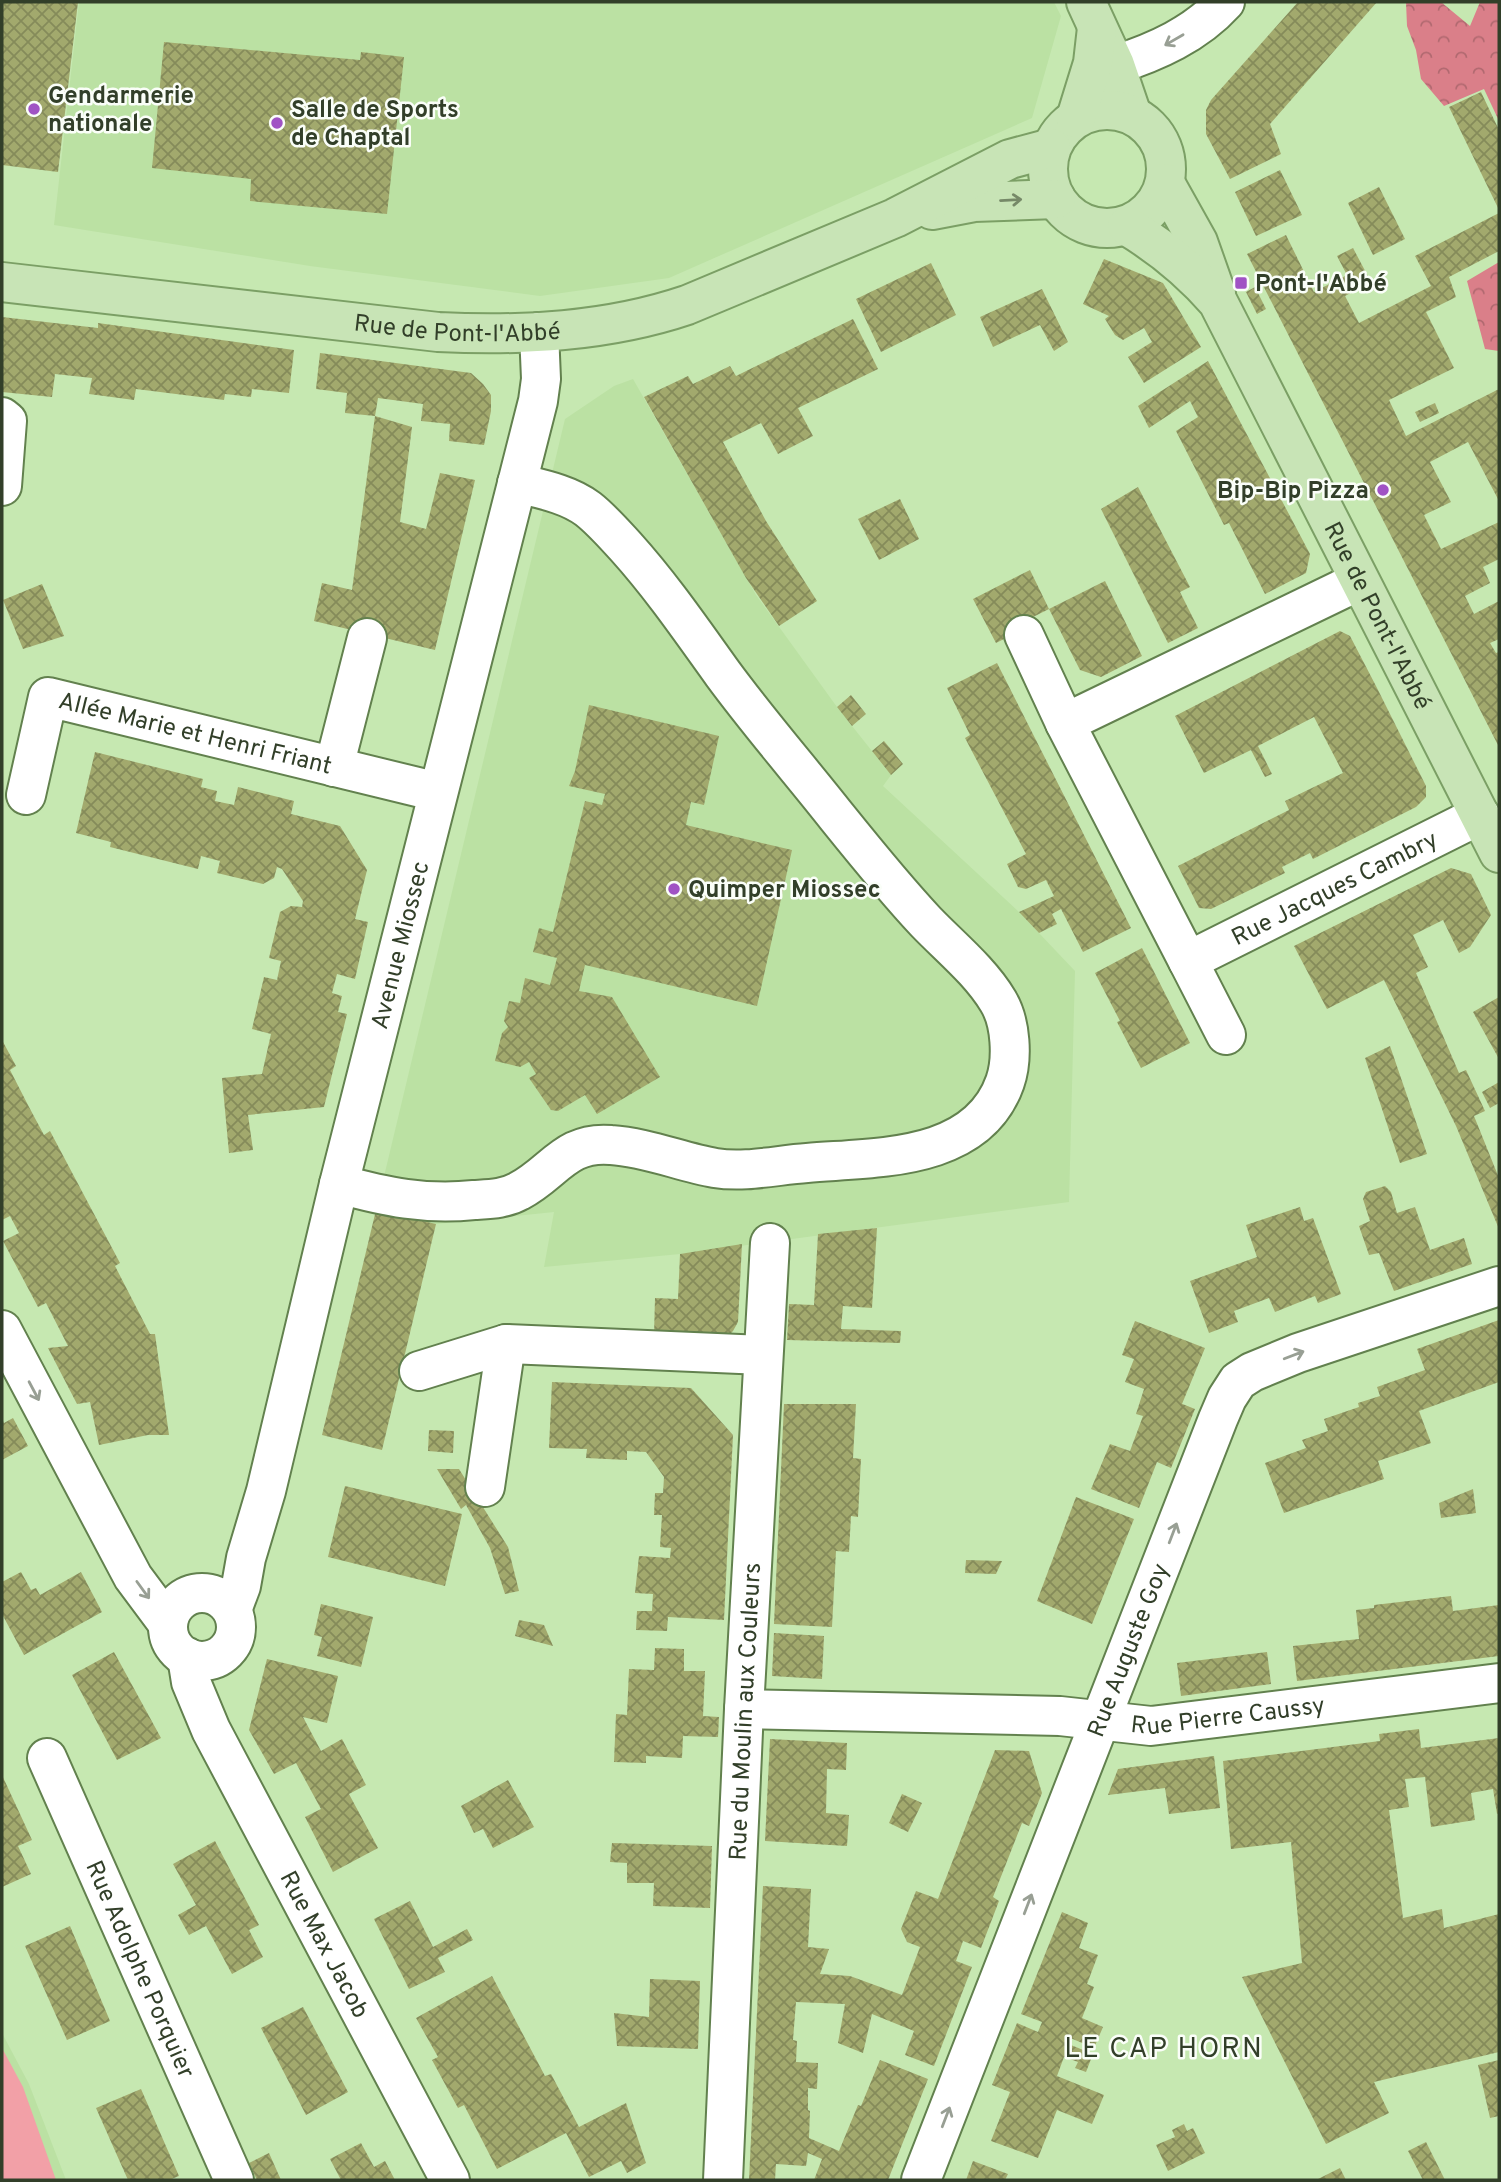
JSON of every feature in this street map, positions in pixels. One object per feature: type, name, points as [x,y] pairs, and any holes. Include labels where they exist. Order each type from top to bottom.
[{"type":"main road","points":[[1092,15],[1115,65],[1132,115]]},
{"type":"main road","points":[[1076,118],[1093,63],[1092,15]]},
{"type":"main road","points":[[1110,110],[1132,115],[1153,132],[1160,143],[1165,156],[1165,183],[1155,204],[1127,226],[1106,229],[1086,225],[1069,215],[1056,199],[1047,174],[1051,148],[1061,131],[1076,118],[1087,113],[1110,110]]},
{"type":"main road","name":"Rue de Pont-l'Abbé","points":[[2,282],[404,330],[476,334],[539,332],[609,325],[687,305],[895,218],[1010,159],[1051,148]]},
{"type":"main road","name":"Rue de Pont-l'Abbé","points":[[1165,183],[1198,242],[1215,286],[1217,302]]},
{"type":"main road","name":"Rue de Pont-l'Abbé","points":[[895,218],[974,202],[1056,199]]},
{"type":"main road","name":"Rue de Pont-l'Abbé","points":[[1127,226],[1173,256],[1195,275],[1217,302],[1499,853]]},
{"type":"street","points":[[1115,65],[1150,54],[1195,29],[1225,2]]},
{"type":"street","name":"Avenue Miossec","points":[[217,1602],[241,1586],[246,1558],[266,1491],[339,1184],[538,401],[541,379],[539,332]]},
{"type":"street","points":[[2,417],[7,421],[2,486]]},
{"type":"street","points":[[339,1184],[385,1197],[426,1202],[500,1198],[516,1194],[563,1156],[590,1146],[609,1144],[718,1168],[747,1169],[888,1156],[943,1145],[960,1137],[988,1114],[1003,1089],[1008,1073],[1009,1044],[1005,1016],[984,981],[885,876],[727,679],[633,554],[590,510],[560,495],[517,482]]},
{"type":"street","points":[[1065,723],[1359,581]]},
{"type":"street","points":[[1024,635],[1065,723],[1226,1035]]},
{"type":"street","points":[[334,767],[366,638]]},
{"type":"street","name":"Allée Marie et Henri Friant","points":[[26,795],[48,697],[438,792]]},
{"type":"street","name":"Rue Jacques Cambry","points":[[1188,961],[1480,815]]},
{"type":"street","name":"Rue du Moulin aux Couleurs","points":[[723,2180],[744,1709],[770,1243]]},
{"type":"street","name":"Rue Auguste Goy","points":[[921,2180],[1218,1419],[1238,1381],[1298,1353],[1499,1286]]},
{"type":"street","points":[[2,1331],[127,1567],[168,1623],[173,1643],[179,1651],[199,1659],[226,1651],[235,1636],[235,1618],[217,1602],[184,1598],[176,1605],[168,1623]]},
{"type":"street","points":[[419,1371],[506,1345],[763,1355]]},
{"type":"street","points":[[485,1487],[506,1345]]},
{"type":"street","name":"Rue Max Jacob","points":[[199,1659],[191,1682],[211,1730],[450,2180]]},
{"type":"street","name":"Rue Pierre Caussy","points":[[744,1709],[1060,1716],[1133,1726],[1174,1725],[1499,1684]]},
{"type":"street","name":"Rue Adolphe Porquier","points":[[47,1758],[234,2180]]},
{"type":"shaded area","points":[[79,2],[1054,2],[1061,16],[1032,118],[669,278],[540,296],[310,266],[54,225]]},
{"type":"shaded area","points":[[633,379],[756,595],[837,707],[891,775],[883,786],[1019,912],[1075,971],[1069,1202],[680,1254],[544,1267],[554,1212],[436,1224],[376,1210],[565,419],[614,386]]},
{"type":"shaded area","points":[[2,2033],[29,2084],[66,2180],[2,2180]]},
{"type":"shaded area","points":[[2,2048],[23,2087],[56,2180],[2,2180]]},
{"type":"green space","points":[[1406,2],[1441,2],[1470,26],[1480,2],[1499,2],[1499,121],[1484,89],[1444,106],[1421,79],[1416,50],[1407,26]]},
{"type":"green space","points":[[1499,262],[1499,351],[1485,349],[1467,281]]},
{"type":"building","name":"Gendarmerie nationale","points":[[2,2],[78,2],[58,172],[2,165]]},
{"type":"building","points":[[1298,2],[1377,2],[1270,124],[1281,154],[1230,179],[1206,134],[1206,110],[1211,100]]},
{"type":"building","name":"Salle de Sports de Chaptal","points":[[164,42],[360,60],[361,52],[404,57],[387,214],[250,201],[251,179],[152,168]]},
{"type":"building","points":[[1481,92],[1499,130],[1499,210],[1449,107]]},
{"type":"building","points":[[1280,170],[1302,215],[1256,236],[1235,192]]},
{"type":"building","points":[[1379,187],[1405,239],[1373,255],[1348,203]]},
{"type":"building","points":[[1499,213],[1499,251],[1449,277],[1456,297],[1426,312],[1454,368],[1389,400],[1406,436],[1499,389],[1499,501],[1468,442],[1430,462],[1451,502],[1424,515],[1441,549],[1499,522],[1499,559],[1483,567],[1490,583],[1465,596],[1474,614],[1499,601],[1499,639],[1490,643],[1496,653],[1499,652],[1499,747],[1247,254],[1286,235],[1314,292],[1347,275],[1337,256],[1353,248],[1371,282],[1345,296],[1359,323],[1431,286],[1415,256]]},
{"type":"building","points":[[1104,259],[1163,283],[1201,347],[1144,383],[1128,357],[1152,342],[1144,328],[1123,340],[1115,335],[1105,319],[1109,316],[1083,304]]},
{"type":"building","points":[[931,263],[956,315],[881,352],[856,299]]},
{"type":"building","points":[[1255,287],[1266,309],[1257,314],[1246,292]]},
{"type":"building","points":[[1042,289],[1068,342],[1054,351],[1040,325],[993,347],[980,317]]},
{"type":"building","points":[[2,317],[98,328],[98,323],[294,350],[289,393],[252,389],[251,397],[225,394],[224,400],[136,389],[134,400],[89,394],[92,378],[55,374],[52,397],[2,392]]},
{"type":"building","points":[[853,319],[878,369],[798,408],[813,436],[778,454],[761,423],[723,442],[766,521],[817,601],[779,626],[746,578],[644,397],[688,376],[693,384],[730,366],[736,376]]},
{"type":"building","points":[[320,353],[471,373],[491,395],[491,411],[484,445],[449,441],[450,424],[421,421],[423,404],[378,398],[375,416],[345,413],[347,393],[316,389]]},
{"type":"building","points":[[1208,361],[1310,554],[1306,573],[1265,594],[1229,523],[1224,525],[1176,431],[1198,417],[1190,401],[1149,428],[1138,406]]},
{"type":"building","points":[[1435,403],[1439,413],[1420,422],[1415,412]]},
{"type":"building","points":[[375,416],[412,427],[400,522],[426,529],[440,473],[475,480],[435,650],[314,621],[322,583],[352,590]]},
{"type":"building","points":[[1138,487],[1190,587],[1180,592],[1198,628],[1168,643],[1101,509]]},
{"type":"building","points":[[900,499],[919,539],[879,560],[858,519]]},
{"type":"building","points":[[1030,570],[1049,609],[1015,626],[1018,632],[996,643],[973,599]]},
{"type":"building","points":[[1105,581],[1142,656],[1101,677],[1080,670],[1049,609]]},
{"type":"building","points":[[42,584],[64,636],[23,649],[3,600]]},
{"type":"building","points":[[1340,631],[1350,636],[1376,686],[1426,786],[1426,797],[1416,807],[1313,859],[1310,853],[1282,867],[1285,873],[1211,909],[1199,908],[1178,866],[1289,810],[1285,801],[1343,773],[1314,717],[1258,746],[1272,774],[1265,777],[1251,750],[1204,773],[1175,716]]},
{"type":"building","points":[[997,663],[1131,928],[1083,952],[1061,909],[1052,914],[1057,924],[1039,933],[1019,912],[1054,896],[1046,880],[1026,889],[1018,887],[1007,864],[1026,854],[965,738],[970,735],[947,688]]},
{"type":"building","points":[[851,695],[866,714],[852,726],[837,707]]},
{"type":"building","name":"Quimper Miossec","points":[[589,705],[719,736],[704,805],[691,802],[686,825],[792,850],[757,1006],[585,965],[579,991],[612,997],[660,1077],[597,1114],[585,1095],[558,1111],[551,1110],[529,1078],[536,1074],[529,1062],[520,1067],[495,1061],[502,1033],[508,1027],[504,1021],[509,1001],[520,1003],[525,978],[550,985],[557,958],[533,952],[539,928],[553,932],[585,801],[602,805],[605,794],[569,786],[575,771]]},
{"type":"building","points":[[884,741],[903,764],[891,775],[872,751]]},
{"type":"building","points":[[95,752],[203,779],[201,787],[217,791],[215,801],[234,805],[238,787],[294,801],[291,814],[340,826],[367,870],[355,919],[368,922],[355,979],[337,974],[332,993],[342,996],[338,1012],[347,1014],[324,1107],[248,1115],[253,1150],[229,1153],[222,1078],[262,1074],[271,1034],[252,1029],[264,977],[277,980],[281,961],[269,958],[280,912],[291,906],[302,907],[303,901],[282,869],[277,867],[274,878],[263,884],[217,873],[220,861],[201,856],[198,869],[110,847],[111,842],[76,833]]},
{"type":"building","points":[[1451,868],[1471,874],[1491,915],[1470,947],[1459,953],[1443,920],[1413,935],[1428,967],[1416,973],[1459,1073],[1466,1070],[1485,1111],[1474,1116],[1499,1178],[1499,1229],[1456,1126],[1384,980],[1327,1009],[1294,946]]},
{"type":"building","points":[[1142,948],[1190,1043],[1141,1068],[1095,973]]},
{"type":"building","points":[[1499,997],[1499,1059],[1473,1012]]},
{"type":"building","points":[[2,1040],[16,1066],[10,1070],[29,1107],[44,1135],[50,1131],[120,1263],[115,1266],[150,1334],[155,1334],[169,1435],[148,1435],[99,1445],[90,1402],[77,1404],[48,1348],[68,1346],[46,1303],[38,1307],[3,1241],[19,1233],[10,1216],[2,1220]]},
{"type":"building","points":[[1390,1046],[1427,1154],[1400,1163],[1365,1058]]},
{"type":"building","points":[[1499,1082],[1499,1103],[1490,1108],[1482,1092]]},
{"type":"building","points":[[1385,1186],[1391,1192],[1397,1213],[1415,1207],[1430,1250],[1464,1238],[1472,1264],[1394,1291],[1379,1253],[1369,1255],[1359,1226],[1370,1221],[1363,1199],[1366,1192]]},
{"type":"building","points":[[1300,1207],[1304,1221],[1313,1218],[1341,1294],[1318,1303],[1315,1296],[1275,1312],[1269,1298],[1234,1311],[1238,1322],[1209,1333],[1190,1281],[1257,1257],[1246,1225]]},
{"type":"building","points":[[376,1210],[436,1224],[382,1450],[322,1435]]},
{"type":"building","points":[[877,1228],[872,1308],[843,1306],[841,1329],[901,1331],[900,1343],[787,1340],[789,1304],[814,1305],[818,1234]]},
{"type":"building","points":[[742,1244],[738,1322],[733,1331],[728,1336],[654,1335],[655,1298],[678,1299],[680,1254]]},
{"type":"building","points":[[1499,1320],[1499,1382],[1419,1411],[1431,1443],[1378,1461],[1384,1479],[1284,1513],[1265,1463],[1306,1448],[1302,1440],[1328,1431],[1324,1419],[1359,1407],[1358,1403],[1380,1396],[1377,1387],[1425,1370],[1417,1349]]},
{"type":"building","points":[[1135,1321],[1205,1348],[1182,1404],[1195,1409],[1171,1468],[1157,1462],[1139,1508],[1091,1489],[1110,1444],[1130,1451],[1143,1416],[1136,1414],[1144,1389],[1125,1382],[1134,1359],[1122,1355]]},
{"type":"building","points":[[552,1382],[691,1388],[733,1435],[724,1620],[668,1617],[667,1631],[636,1630],[637,1611],[652,1611],[653,1594],[635,1593],[639,1556],[670,1558],[671,1548],[660,1547],[662,1515],[654,1515],[655,1493],[663,1493],[664,1477],[646,1452],[627,1451],[627,1460],[586,1458],[587,1449],[549,1448]]},
{"type":"building","points":[[784,1404],[856,1404],[853,1458],[861,1459],[858,1517],[851,1516],[849,1552],[836,1551],[832,1627],[774,1624]]},
{"type":"building","points":[[13,1418],[28,1446],[2,1460],[2,1419],[4,1423]]},
{"type":"building","points":[[429,1430],[454,1431],[453,1453],[428,1451]]},
{"type":"building","points":[[437,1469],[459,1469],[508,1547],[519,1591],[505,1594],[490,1548],[466,1505],[461,1509]]},
{"type":"building","points":[[345,1486],[462,1514],[445,1586],[328,1557]]},
{"type":"building","points":[[1473,1489],[1476,1513],[1441,1518],[1439,1503]]},
{"type":"building","points":[[1076,1497],[1134,1519],[1092,1624],[1037,1601]]},
{"type":"building","points":[[966,1560],[1002,1561],[996,1574],[965,1573]]},
{"type":"building","points":[[21,1572],[31,1590],[36,1588],[40,1595],[81,1572],[102,1612],[24,1655],[2,1614],[2,1582]]},
{"type":"building","points":[[1451,1596],[1453,1611],[1499,1605],[1499,1656],[1297,1681],[1293,1646],[1359,1639],[1356,1610],[1374,1608],[1374,1605]]},
{"type":"building","points":[[321,1604],[373,1617],[361,1667],[317,1656],[322,1637],[314,1635]]},
{"type":"building","points":[[519,1620],[544,1625],[553,1646],[515,1636]]},
{"type":"building","points":[[774,1633],[824,1636],[822,1679],[772,1676]]},
{"type":"building","points":[[655,1648],[684,1649],[684,1671],[705,1671],[703,1716],[719,1717],[718,1737],[683,1736],[682,1758],[646,1756],[646,1763],[614,1762],[616,1714],[627,1715],[629,1669],[654,1670]]},
{"type":"building","points":[[114,1652],[161,1738],[117,1760],[72,1675]]},
{"type":"building","points":[[1267,1652],[1271,1684],[1181,1696],[1177,1663]]},
{"type":"building","points":[[267,1659],[338,1676],[327,1723],[303,1717],[321,1751],[342,1739],[366,1785],[349,1794],[378,1848],[333,1872],[305,1817],[321,1809],[296,1763],[274,1774],[249,1730]]},
{"type":"building","points":[[1419,1729],[1421,1748],[1499,1738],[1499,1813],[1497,1814],[1493,1789],[1471,1793],[1475,1820],[1431,1827],[1425,1777],[1405,1779],[1409,1807],[1389,1810],[1403,1918],[1442,1909],[1444,1928],[1499,1914],[1499,2052],[1374,2082],[1389,2113],[1326,2144],[1242,1977],[1302,1963],[1291,1842],[1231,1849],[1223,1761],[1380,1741],[1379,1734]]},
{"type":"building","points":[[770,1739],[847,1743],[846,1770],[827,1769],[826,1813],[849,1815],[847,1846],[765,1841]]},
{"type":"building","points":[[995,1750],[1029,1751],[1042,1793],[1029,1826],[1022,1823],[993,1897],[999,1901],[981,1948],[963,1941],[956,1961],[972,1967],[934,2066],[905,2055],[914,2031],[872,2014],[863,2053],[838,2043],[845,2004],[796,2002],[793,2040],[797,2041],[796,2062],[818,2063],[817,2089],[808,2088],[809,2138],[839,2151],[880,2060],[928,2079],[888,2180],[814,2180],[822,2159],[808,2153],[806,2166],[776,2164],[775,2180],[749,2180],[763,1886],[811,1889],[808,1947],[829,1949],[820,1974],[850,1976],[902,1995],[920,1947],[907,1942],[901,1929],[916,1891],[938,1899]]},
{"type":"building","points":[[1214,1756],[1220,1808],[1169,1814],[1165,1788],[1108,1795],[1118,1769]]},
{"type":"building","points":[[2,1775],[32,1840],[18,1846],[31,1874],[2,1887]]},
{"type":"building","points":[[508,1780],[534,1827],[493,1848],[483,1829],[474,1833],[461,1806]]},
{"type":"building","points":[[902,1794],[922,1803],[908,1832],[889,1823]]},
{"type":"building","points":[[215,1841],[259,1925],[249,1930],[263,1957],[232,1974],[206,1926],[189,1935],[178,1915],[196,1905],[173,1864]]},
{"type":"building","points":[[612,1843],[712,1846],[710,1908],[653,1906],[654,1883],[627,1883],[627,1863],[610,1862]]},
{"type":"building","points":[[410,1901],[433,1947],[467,1929],[473,1940],[438,1958],[445,1972],[409,1989],[374,1919]]},
{"type":"building","points":[[1062,1912],[1088,1923],[1079,1948],[1098,1955],[1087,1984],[1094,1987],[1082,2018],[1103,2027],[1094,2048],[1068,2037],[1066,2043],[1093,2054],[1086,2072],[1075,2068],[1078,2062],[1064,2057],[1057,2076],[1104,2095],[1092,2124],[1057,2110],[1038,2158],[991,2141],[1010,2092],[992,2085],[1017,2023],[1038,2032],[1042,2022],[1021,2014]]},
{"type":"building","points":[[70,1926],[110,2021],[67,2040],[25,1946]]},
{"type":"building","points":[[492,1976],[545,2076],[551,2074],[579,2127],[626,2103],[646,2163],[627,2173],[621,2161],[589,2177],[566,2133],[497,2169],[464,2105],[458,2108],[432,2060],[438,2057],[416,2018]]},
{"type":"building","points":[[650,1979],[700,1981],[698,2049],[617,2046],[614,2013],[649,2017]]},
{"type":"building","points":[[303,2007],[348,2092],[306,2115],[261,2028]]},
{"type":"building","points":[[1499,2060],[1499,2116],[1490,2118],[1478,2065]]},
{"type":"building","points":[[141,2089],[179,2176],[169,2180],[128,2180],[96,2108]]},
{"type":"building","points":[[1184,2124],[1187,2131],[1193,2128],[1205,2153],[1168,2171],[1156,2145],[1175,2137],[1172,2130]]},
{"type":"building","points":[[1426,2142],[1445,2180],[1423,2180],[1408,2151]]},
{"type":"building","points":[[361,2143],[374,2167],[385,2161],[395,2180],[341,2180],[330,2159]]},
{"type":"building","points":[[269,2153],[281,2180],[257,2180],[249,2163]]},
{"type":"building","points":[[973,2161],[1008,2174],[1005,2180],[966,2180]]},
{"type":"building","points":[[1340,2168],[1346,2180],[1316,2180]]},
{"type":"place","name":"Gendarmerie nationale","points":[[34,109]]},
{"type":"place","name":"Salle de Sports de Chaptal","points":[[277,123]]},
{"type":"place","name":"Pont-l'Abbé","points":[[1241,283]]},
{"type":"place","name":"Bip-Bip Pizza","points":[[1383,490]]},
{"type":"place","name":"Quimper Miossec","points":[[674,889]]},
{"type":"district","name":"LE CAP HORN","points":[[1164,2047]]}]
